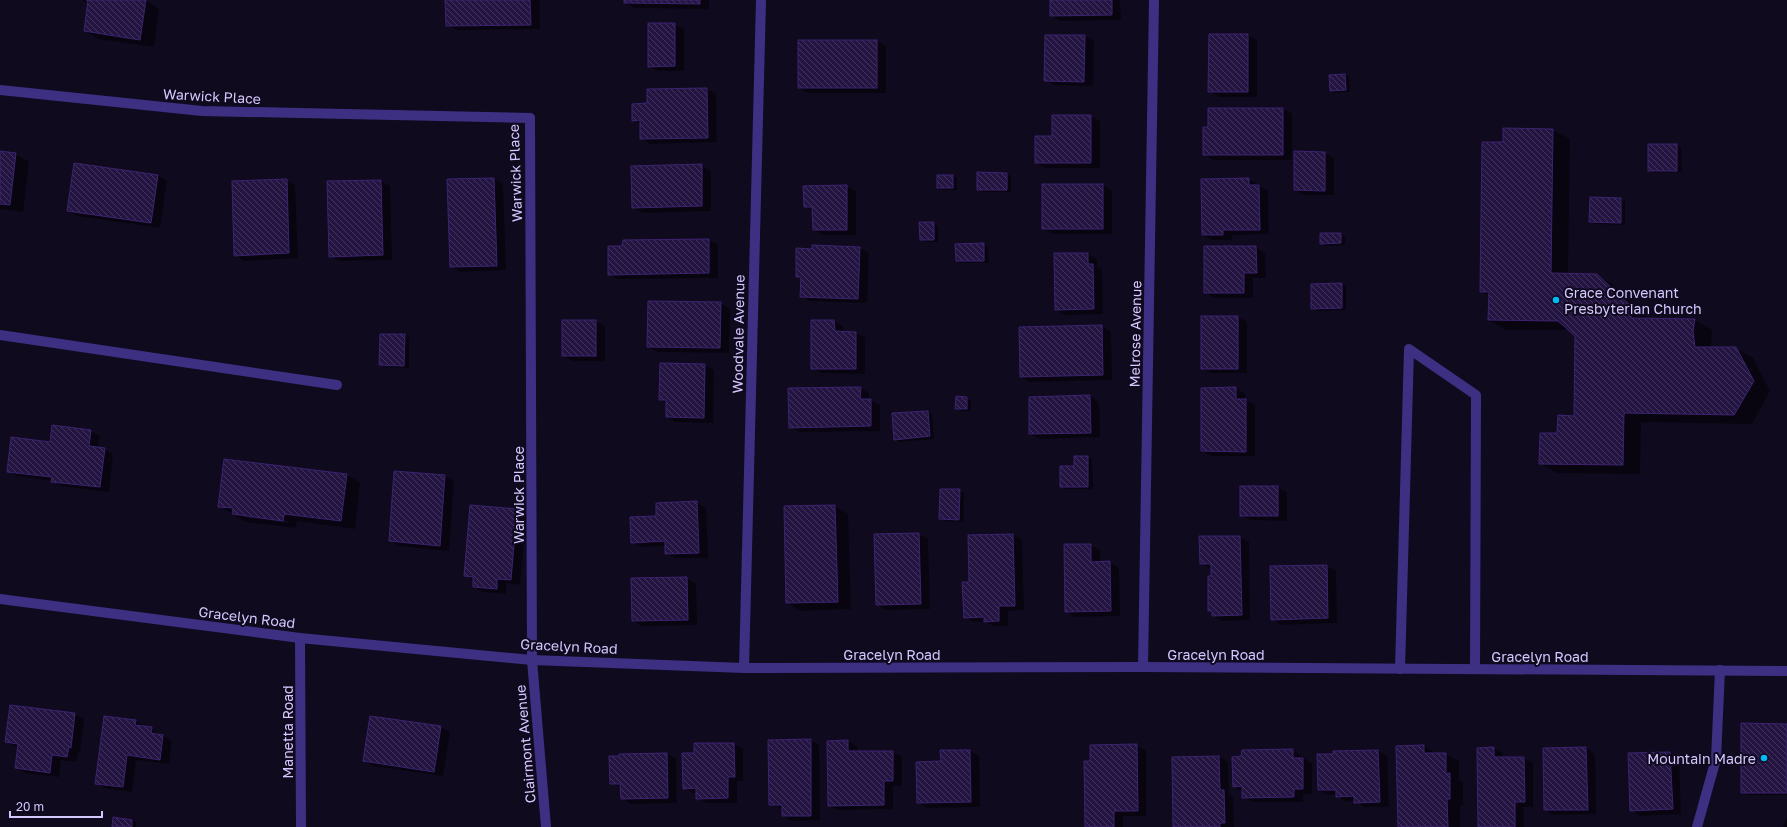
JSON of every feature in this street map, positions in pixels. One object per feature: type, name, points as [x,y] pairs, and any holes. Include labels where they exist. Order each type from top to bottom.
[{"type":"street","name":"Woodvale Avenue","points":[[744,668],[761,0]]},
{"type":"street","name":"Melrose Avenue","points":[[1143,667],[1154,0]]},
{"type":"street","name":"Warwick Place","points":[[0,90],[202,112],[530,118],[532,660]]},
{"type":"street","points":[[0,335],[337,385]]},
{"type":"street","points":[[1400,669],[1410,349],[1476,395],[1476,669]]},
{"type":"street","name":"Gracelyn Road","points":[[0,599],[300,638],[532,660],[744,668],[1143,667],[1787,671]]},
{"type":"street","name":"Manetta Road","points":[[300,638],[301,827]]},
{"type":"street","name":"Clairmont Avenue","points":[[532,660],[546,827]]},
{"type":"street","points":[[1697,827],[1716,759],[1720,670]]},
{"type":"building","points":[[88,0],[146,0],[140,40],[84,31]]},
{"type":"building","points":[[445,0],[530,0],[531,25],[446,26]]},
{"type":"building","points":[[624,0],[700,0],[700,4],[624,3]]},
{"type":"building","points":[[1050,0],[1112,0],[1112,15],[1050,16]]},
{"type":"building","points":[[648,23],[675,23],[675,66],[648,67]]},
{"type":"building","points":[[1209,34],[1248,34],[1248,92],[1208,92]]},
{"type":"building","points":[[1045,35],[1085,35],[1084,82],[1044,81]]},
{"type":"building","points":[[798,40],[877,40],[877,88],[798,88]]},
{"type":"building","points":[[1345,74],[1346,90],[1330,91],[1329,75]]},
{"type":"building","points":[[707,88],[708,138],[640,139],[640,120],[632,121],[632,104],[647,103],[647,89]]},
{"type":"building","points":[[1208,108],[1283,108],[1283,155],[1203,155],[1203,127],[1208,127]]},
{"type":"building","points":[[1052,115],[1091,115],[1091,163],[1035,163],[1035,136],[1052,136]]},
{"type":"building","name":"Grace Convenant Presbyterian Church","points":[[1503,128],[1553,129],[1551,273],[1597,274],[1632,307],[1631,318],[1695,319],[1693,331],[1695,347],[1736,347],[1754,381],[1734,415],[1624,413],[1623,465],[1539,464],[1540,433],[1557,433],[1558,415],[1574,416],[1575,336],[1558,321],[1488,320],[1489,292],[1480,292],[1482,142],[1503,142]]},
{"type":"building","points":[[1648,144],[1677,144],[1677,171],[1648,171]]},
{"type":"building","points":[[0,151],[16,153],[10,205],[0,204]]},
{"type":"building","points":[[1294,151],[1325,152],[1325,191],[1294,190]]},
{"type":"building","points":[[74,163],[158,175],[151,223],[67,211]]},
{"type":"building","points":[[702,164],[702,206],[632,208],[631,166]]},
{"type":"building","points":[[977,172],[1007,173],[1007,190],[977,190]]},
{"type":"building","points":[[937,175],[953,175],[953,188],[937,188]]},
{"type":"building","points":[[494,178],[497,266],[450,267],[447,179]]},
{"type":"building","points":[[1249,178],[1249,185],[1259,185],[1260,230],[1223,230],[1223,235],[1202,235],[1201,179]]},
{"type":"building","points":[[287,179],[289,253],[234,256],[232,181]]},
{"type":"building","points":[[381,180],[383,255],[329,257],[327,181]]},
{"type":"building","points":[[1042,184],[1103,184],[1103,229],[1042,229]]},
{"type":"building","points":[[847,185],[847,230],[813,230],[812,207],[804,207],[803,186]]},
{"type":"building","points":[[1590,197],[1621,198],[1621,223],[1589,222]]},
{"type":"building","points":[[919,222],[934,222],[934,240],[920,240]]},
{"type":"building","points":[[1320,233],[1341,233],[1341,243],[1320,244]]},
{"type":"building","points":[[709,239],[709,273],[608,275],[608,246],[622,246],[623,240]]},
{"type":"building","points":[[984,243],[984,261],[956,261],[955,244]]},
{"type":"building","points":[[812,245],[860,247],[858,299],[800,297],[801,277],[796,277],[796,248],[812,249]]},
{"type":"building","points":[[1204,246],[1256,246],[1257,273],[1244,273],[1244,293],[1204,293]]},
{"type":"building","points":[[1054,253],[1088,253],[1088,264],[1093,264],[1094,309],[1055,310]]},
{"type":"building","points":[[1342,283],[1342,308],[1311,309],[1311,284]]},
{"type":"building","points":[[648,301],[721,302],[720,348],[647,347]]},
{"type":"building","points":[[1201,316],[1238,316],[1238,369],[1201,369]]},
{"type":"building","points":[[562,320],[596,320],[596,356],[562,356]]},
{"type":"building","points":[[811,320],[834,320],[835,331],[856,332],[856,369],[811,369]]},
{"type":"building","points":[[1102,325],[1103,375],[1020,377],[1019,327]]},
{"type":"building","points":[[380,334],[405,334],[404,366],[379,365]]},
{"type":"building","points":[[660,363],[705,364],[704,418],[666,417],[666,400],[659,400]]},
{"type":"building","points":[[861,387],[860,399],[871,399],[871,426],[789,428],[788,388]]},
{"type":"building","points":[[1236,387],[1236,399],[1246,399],[1246,452],[1201,451],[1201,388]]},
{"type":"building","points":[[1090,395],[1091,433],[1029,434],[1029,397]]},
{"type":"building","points":[[956,396],[967,397],[967,409],[955,409]]},
{"type":"building","points":[[928,411],[930,436],[894,440],[892,413]]},
{"type":"building","points":[[52,425],[91,430],[89,446],[105,448],[100,487],[51,482],[52,477],[7,472],[11,437],[50,442]]},
{"type":"building","points":[[1074,456],[1088,456],[1088,487],[1060,487],[1060,466],[1074,466]]},
{"type":"building","points":[[224,459],[347,474],[341,521],[284,514],[283,521],[232,514],[233,508],[218,507]]},
{"type":"building","points":[[394,471],[445,475],[440,546],[389,541]]},
{"type":"building","points":[[1240,486],[1278,486],[1278,516],[1240,516]]},
{"type":"building","points":[[940,489],[960,489],[959,520],[939,519]]},
{"type":"building","points":[[697,501],[699,553],[665,554],[665,541],[631,543],[630,517],[656,516],[656,503]]},
{"type":"building","points":[[470,505],[517,509],[511,580],[497,579],[497,589],[473,587],[473,577],[464,576]]},
{"type":"building","points":[[835,505],[838,602],[786,603],[784,506]]},
{"type":"building","points":[[919,533],[921,604],[876,605],[874,534]]},
{"type":"building","points":[[1013,534],[1015,606],[999,606],[999,621],[984,622],[984,617],[964,618],[962,582],[969,582],[968,535]]},
{"type":"building","points":[[1199,536],[1240,536],[1242,615],[1212,616],[1212,611],[1208,611],[1208,576],[1211,576],[1211,564],[1200,564]]},
{"type":"building","points":[[1064,544],[1091,544],[1091,562],[1110,561],[1111,611],[1065,612]]},
{"type":"building","points":[[1327,565],[1328,618],[1271,620],[1270,566]]},
{"type":"building","points":[[687,577],[688,620],[632,621],[631,578]]},
{"type":"building","points":[[10,705],[75,713],[71,748],[69,747],[67,757],[52,755],[50,773],[15,768],[18,744],[5,742]]},
{"type":"building","points":[[104,716],[136,720],[135,725],[152,727],[151,733],[163,735],[160,760],[127,755],[123,787],[95,784]]},
{"type":"building","points":[[370,716],[441,726],[434,772],[363,761]]},
{"type":"building","name":"Mountain Madre","points":[[1741,723],[1787,724],[1787,793],[1741,793]]},
{"type":"building","points":[[811,739],[811,816],[782,816],[782,805],[769,805],[768,740]]},
{"type":"building","points":[[848,740],[848,751],[893,751],[893,781],[884,781],[884,805],[828,806],[827,741]]},
{"type":"building","points":[[694,743],[734,743],[735,777],[728,777],[728,798],[696,799],[696,788],[683,789],[682,753],[694,753]]},
{"type":"building","points":[[1137,744],[1138,811],[1114,811],[1114,827],[1085,827],[1084,761],[1090,761],[1090,745]]},
{"type":"building","points":[[1424,745],[1424,753],[1446,753],[1446,774],[1450,773],[1450,799],[1447,799],[1448,827],[1398,827],[1396,746]]},
{"type":"building","points":[[1494,747],[1494,757],[1524,757],[1525,802],[1515,802],[1515,827],[1478,827],[1477,748]]},
{"type":"building","points":[[1586,747],[1588,810],[1544,810],[1543,748]]},
{"type":"building","points":[[1293,749],[1293,758],[1303,758],[1303,789],[1294,789],[1294,797],[1242,798],[1242,786],[1233,787],[1232,757],[1241,756],[1242,750]]},
{"type":"building","points":[[940,750],[970,750],[971,802],[917,803],[916,762],[941,761]]},
{"type":"building","points":[[1378,750],[1380,802],[1354,803],[1354,796],[1336,797],[1336,790],[1318,790],[1317,754],[1333,754],[1333,751]]},
{"type":"building","points":[[1670,752],[1673,809],[1630,811],[1628,753]]},
{"type":"building","points":[[667,753],[668,798],[621,799],[620,784],[610,784],[609,756],[619,756],[619,754]]},
{"type":"building","points":[[1219,756],[1220,790],[1224,790],[1225,823],[1220,823],[1220,827],[1173,827],[1172,757]]},
{"type":"building","points":[[113,817],[132,820],[132,827],[112,827]]},
{"type":"place","name":"Grace Convenant Presbyterian Church","points":[[1556,300]]},
{"type":"place","name":"Mountain Madre","points":[[1764,758]]}]
